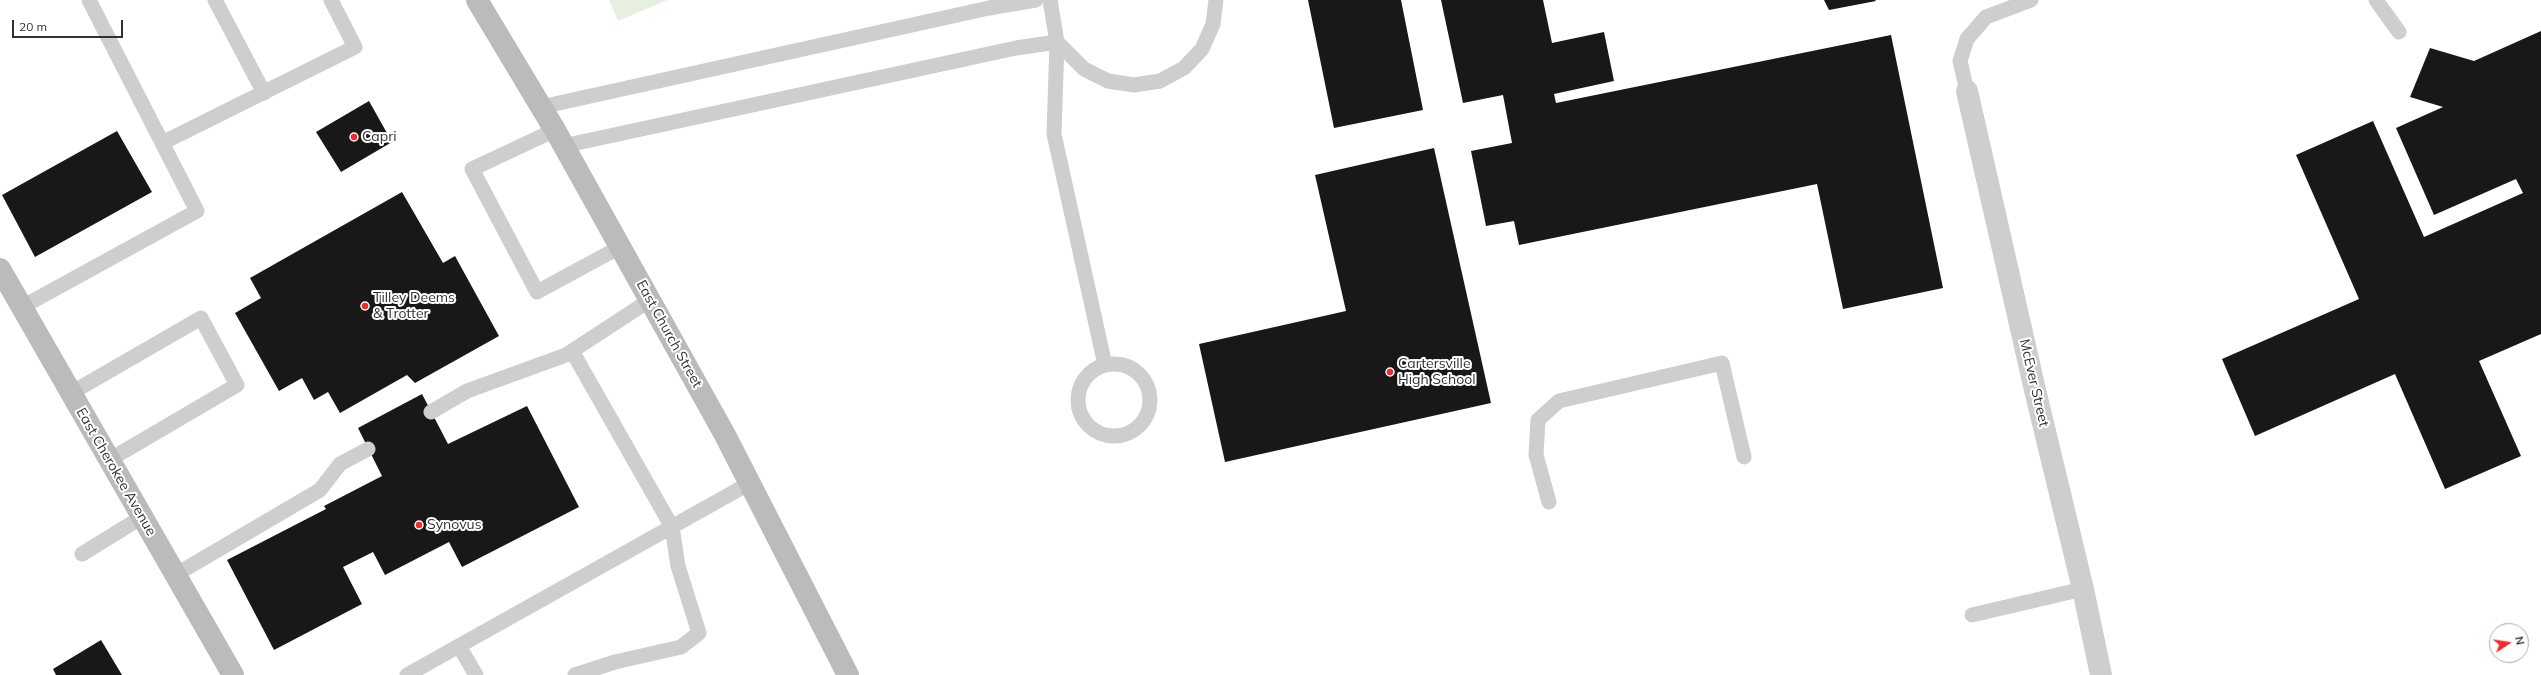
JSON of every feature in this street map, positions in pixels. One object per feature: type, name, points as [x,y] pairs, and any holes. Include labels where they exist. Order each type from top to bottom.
[{"type":"main road","name":"East Church Street","points":[[477,0],[559,138],[650,300],[750,483],[848,675]]},
{"type":"main road","name":"East Cherokee Avenue","points":[[0,269],[233,675]]},
{"type":"street","name":"McEver Street","points":[[1967,91],[2035,390],[2083,589],[2101,675]]},
{"type":"lane","points":[[22,307],[197,211],[89,0]]},
{"type":"lane","points":[[215,0],[264,93]]},
{"type":"lane","points":[[162,144],[355,47],[331,0]]},
{"type":"lane","points":[[541,107],[989,8],[1036,0]]},
{"type":"lane","points":[[1050,0],[1057,42],[1054,134],[1105,365]]},
{"type":"lane","points":[[1057,42],[1084,69],[1108,81],[1134,85],[1160,81],[1184,68],[1202,49],[1214,24],[1216,0]]},
{"type":"lane","points":[[1967,91],[1960,61],[1967,39],[1986,18],[2031,0]]},
{"type":"lane","points":[[2376,0],[2399,32]]},
{"type":"lane","points":[[620,247],[537,292],[472,169],[559,138],[1008,50],[1057,42]]},
{"type":"lane","points":[[431,412],[467,391],[572,351],[650,300]]},
{"type":"lane","points":[[71,393],[201,318],[237,385],[109,460]]},
{"type":"lane","points":[[572,351],[672,527],[678,566],[699,633],[682,647],[615,662],[575,675]]},
{"type":"lane","points":[[1549,502],[1536,455],[1538,420],[1559,401],[1722,363],[1744,457]]},
{"type":"lane","points":[[1117,364],[1134,370],[1146,383],[1150,394],[1146,418],[1138,427],[1128,434],[1111,436],[1094,431],[1080,412],[1078,400],[1080,388],[1094,370],[1105,365],[1117,364]]},
{"type":"lane","points":[[175,575],[320,490],[340,464],[368,449]]},
{"type":"lane","points":[[407,675],[750,483]]},
{"type":"lane","points":[[82,554],[142,516]]},
{"type":"lane","points":[[1972,615],[2083,589]]},
{"type":"lane","points":[[459,646],[476,675]]},
{"type":"green space","points":[[609,0],[667,0],[618,21]]},
{"type":"building","points":[[1308,0],[1401,0],[1423,110],[1334,128]]},
{"type":"building","points":[[1441,0],[1543,0],[1552,43],[1604,32],[1614,81],[1554,94],[1556,103],[1891,35],[1943,288],[1843,309],[1817,184],[1519,245],[1514,221],[1486,226],[1471,151],[1512,143],[1503,95],[1463,103]]},
{"type":"building","points":[[1824,0],[1875,0],[1876,1],[1829,10]]},
{"type":"building","points":[[2541,31],[2541,334],[2479,361],[2521,456],[2445,489],[2395,374],[2255,436],[2222,359],[2359,299],[2296,155],[2373,121],[2424,237],[2523,193],[2516,179],[2434,215],[2396,128],[2443,107],[2410,97],[2430,48],[2474,61]]},
{"type":"building","name":"Capri","points":[[369,101],[392,142],[341,172],[316,132]]},
{"type":"building","points":[[117,131],[152,192],[35,257],[2,195]]},
{"type":"building","points":[[1434,148],[1491,403],[1225,462],[1199,344],[1346,311],[1315,175]]},
{"type":"building","name":"Tilley Deems & Trotter","points":[[402,192],[443,263],[455,256],[499,336],[415,383],[407,375],[340,413],[328,392],[314,400],[302,378],[279,391],[235,313],[261,298],[250,278]]},
{"type":"building","name":"Synovus","points":[[422,394],[448,444],[527,406],[579,507],[462,567],[449,542],[385,575],[373,552],[343,567],[362,604],[274,650],[227,560],[326,509],[324,506],[382,476],[358,428]]},
{"type":"building","points":[[101,640],[122,675],[56,675],[53,669]]},
{"type":"place","name":"Capri","points":[[354,137]]},
{"type":"place","name":"Tilley Deems & Trotter","points":[[365,306]]},
{"type":"place","name":"Cartersville High School","points":[[1390,372]]},
{"type":"place","name":"Synovus","points":[[419,525]]}]
